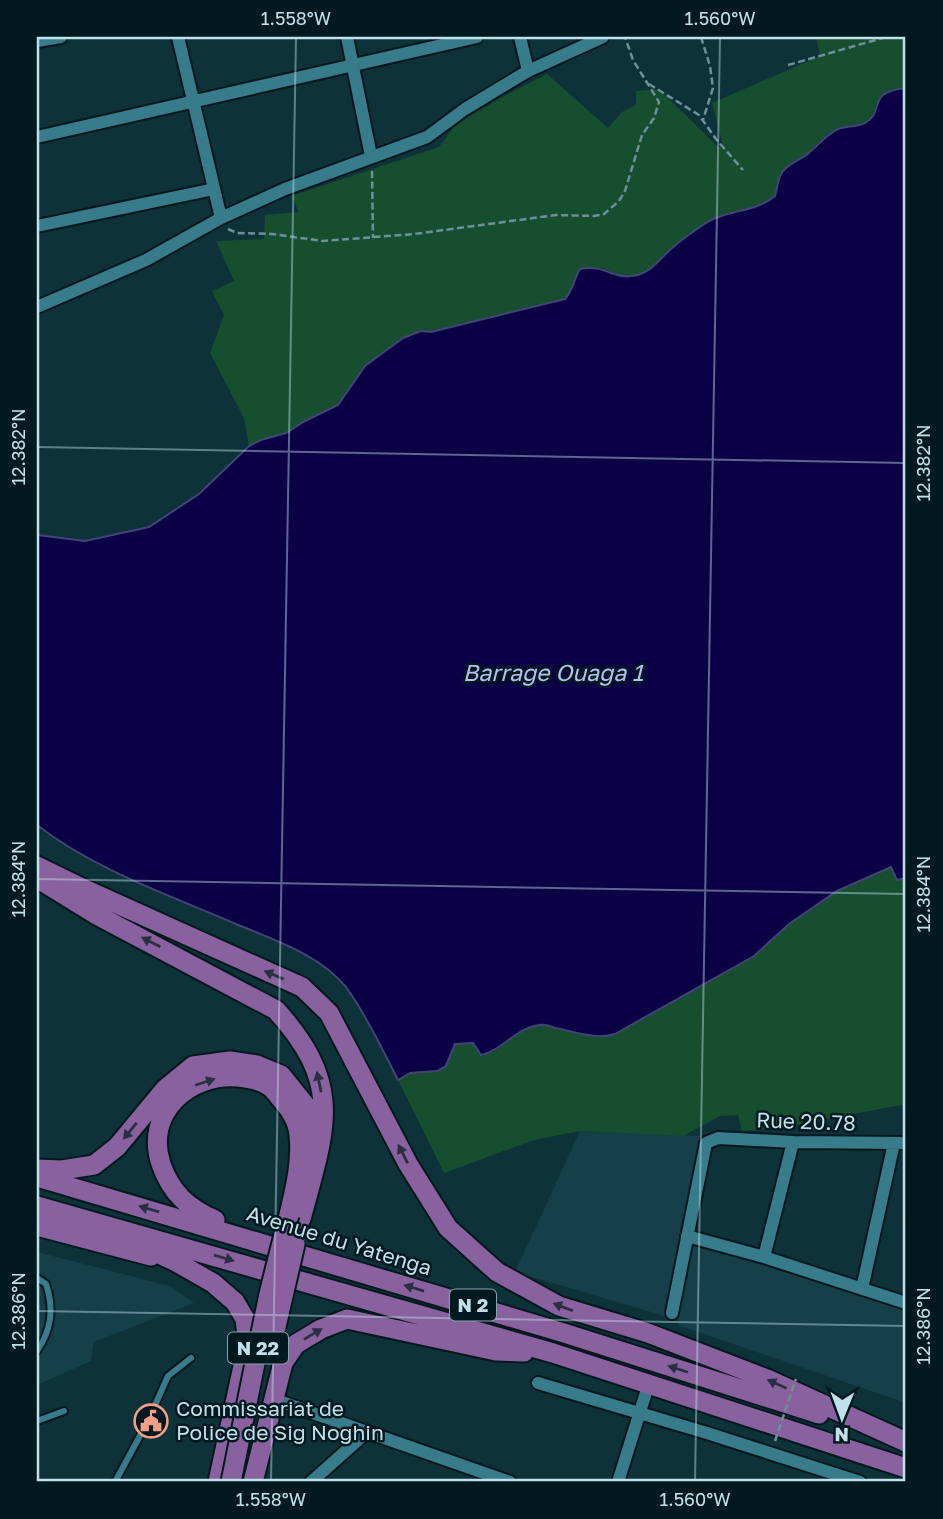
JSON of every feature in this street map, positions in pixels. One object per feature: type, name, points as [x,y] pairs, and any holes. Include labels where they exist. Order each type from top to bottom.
[{"type":"main road","points":[[37,866],[130,911],[302,987],[329,1013],[408,1164],[448,1228],[497,1272],[559,1306],[648,1334],[766,1379],[906,1442]]},
{"type":"main road","points":[[37,879],[95,914],[276,1010],[298,1033],[318,1072],[324,1118],[313,1173],[295,1217]]},
{"type":"main road","points":[[37,1169],[62,1170],[94,1165],[117,1147],[165,1089],[193,1066],[230,1061],[257,1065],[281,1075],[306,1106],[313,1133],[313,1173]]},
{"type":"main road","points":[[264,1243],[201,1214],[175,1194],[158,1155],[159,1128],[174,1099],[198,1082],[226,1076],[249,1078],[268,1086],[290,1108],[299,1134],[295,1217]]},
{"type":"main road","name":"Avenue du Yatenga","points":[[37,1177],[564,1333],[906,1442]]},
{"type":"main road","name":"N 2","points":[[37,1209],[88,1219],[552,1353],[906,1468]]},
{"type":"main road","name":"N 22","points":[[231,1482],[270,1294],[295,1217]]},
{"type":"main road","name":"N 22","points":[[241,1482],[295,1217]]},
{"type":"main road","points":[[88,1219],[178,1263],[220,1289],[235,1302],[245,1319],[248,1343],[218,1482]]},
{"type":"main road","points":[[37,1226],[178,1263]]},
{"type":"main road","points":[[253,1482],[283,1363],[296,1344],[321,1329],[347,1318],[496,1351],[552,1353]]},
{"type":"street","points":[[37,41],[61,37]]},
{"type":"street","points":[[178,37],[221,218]]},
{"type":"street","points":[[347,37],[372,156]]},
{"type":"street","points":[[37,137],[477,37]]},
{"type":"street","points":[[520,37],[528,71]]},
{"type":"street","points":[[37,307],[146,260],[221,218],[285,189],[426,137],[465,109],[528,71],[603,37]]},
{"type":"street","points":[[37,226],[214,189]]},
{"type":"street","name":"Rue 20.78","points":[[687,1236],[706,1143],[718,1138],[900,1143]]},
{"type":"street","points":[[764,1257],[793,1142]]},
{"type":"street","points":[[862,1289],[900,1143]]},
{"type":"street","points":[[672,1313],[687,1236],[764,1257],[906,1303]]},
{"type":"street","points":[[538,1383],[860,1482]]},
{"type":"street","points":[[618,1482],[649,1383]]},
{"type":"street","points":[[273,1399],[481,1478],[510,1482]]},
{"type":"street","points":[[311,1482],[366,1433]]},
{"type":"lane","points":[[37,1278],[46,1284],[52,1312],[49,1328],[37,1351]]},
{"type":"lane","points":[[115,1482],[148,1421],[168,1376],[191,1358]]},
{"type":"lane","points":[[37,1420],[64,1411]]},
{"type":"path","points":[[221,218],[226,228],[237,233],[272,234],[311,241],[373,238],[556,215],[604,214],[612,209],[625,191],[642,135],[657,111],[659,102],[633,60],[625,37]]},
{"type":"path","points":[[701,37],[710,66],[713,88],[704,120]]},
{"type":"path","points":[[788,65],[886,37]]},
{"type":"path","points":[[649,83],[677,99],[704,120],[716,139],[743,170]]},
{"type":"path","points":[[372,156],[373,238]]},
{"type":"path","points":[[775,1441],[796,1379]]},
{"type":"shaded area","points":[[580,1131],[700,1136],[668,1317],[515,1272]]},
{"type":"shaded area","points":[[692,1239],[906,1310],[906,1403],[678,1325]]},
{"type":"shaded area","points":[[37,1252],[170,1286],[194,1303],[94,1342],[91,1361],[37,1385]]},
{"type":"green space","points":[[816,37],[906,37],[906,88],[891,90],[865,123],[842,127],[828,133],[807,154],[783,171],[775,196],[765,204],[672,248],[655,266],[640,274],[622,276],[602,268],[590,267],[573,281],[571,292],[565,299],[431,332],[421,331],[404,338],[365,366],[338,405],[286,433],[249,446],[244,418],[210,353],[224,315],[212,291],[234,281],[216,241],[264,239],[265,215],[299,212],[291,196],[439,147],[456,124],[547,74],[608,128],[622,112],[636,105],[636,91],[659,89],[718,147],[723,145],[712,103],[820,56]]},
{"type":"green space","points":[[891,866],[897,880],[906,878],[906,1104],[780,1128],[742,1131],[738,1115],[720,1116],[683,1136],[580,1131],[534,1140],[444,1173],[398,1080],[410,1073],[437,1071],[455,1044],[473,1043],[494,1052],[524,1029],[541,1024],[592,1036],[754,956],[789,924],[837,891]]},
{"type":"water","name":"Barrage Ouaga 1","points":[[906,88],[906,878],[897,880],[891,867],[837,891],[789,924],[754,956],[615,1034],[593,1036],[539,1025],[523,1030],[496,1049],[481,1055],[473,1043],[455,1044],[446,1066],[437,1071],[410,1073],[398,1080],[353,997],[323,965],[280,942],[108,868],[59,841],[37,825],[37,535],[85,541],[149,527],[199,494],[249,446],[286,433],[338,405],[365,366],[403,338],[421,331],[431,332],[565,299],[580,269],[595,268],[626,276],[638,275],[654,266],[679,242],[706,223],[723,215],[759,205],[775,196],[783,171],[833,132],[865,123],[871,118],[885,93]]},
{"type":"place","name":"Commissariat de Police de Sig Noghin","points":[[151,1421]]}]
